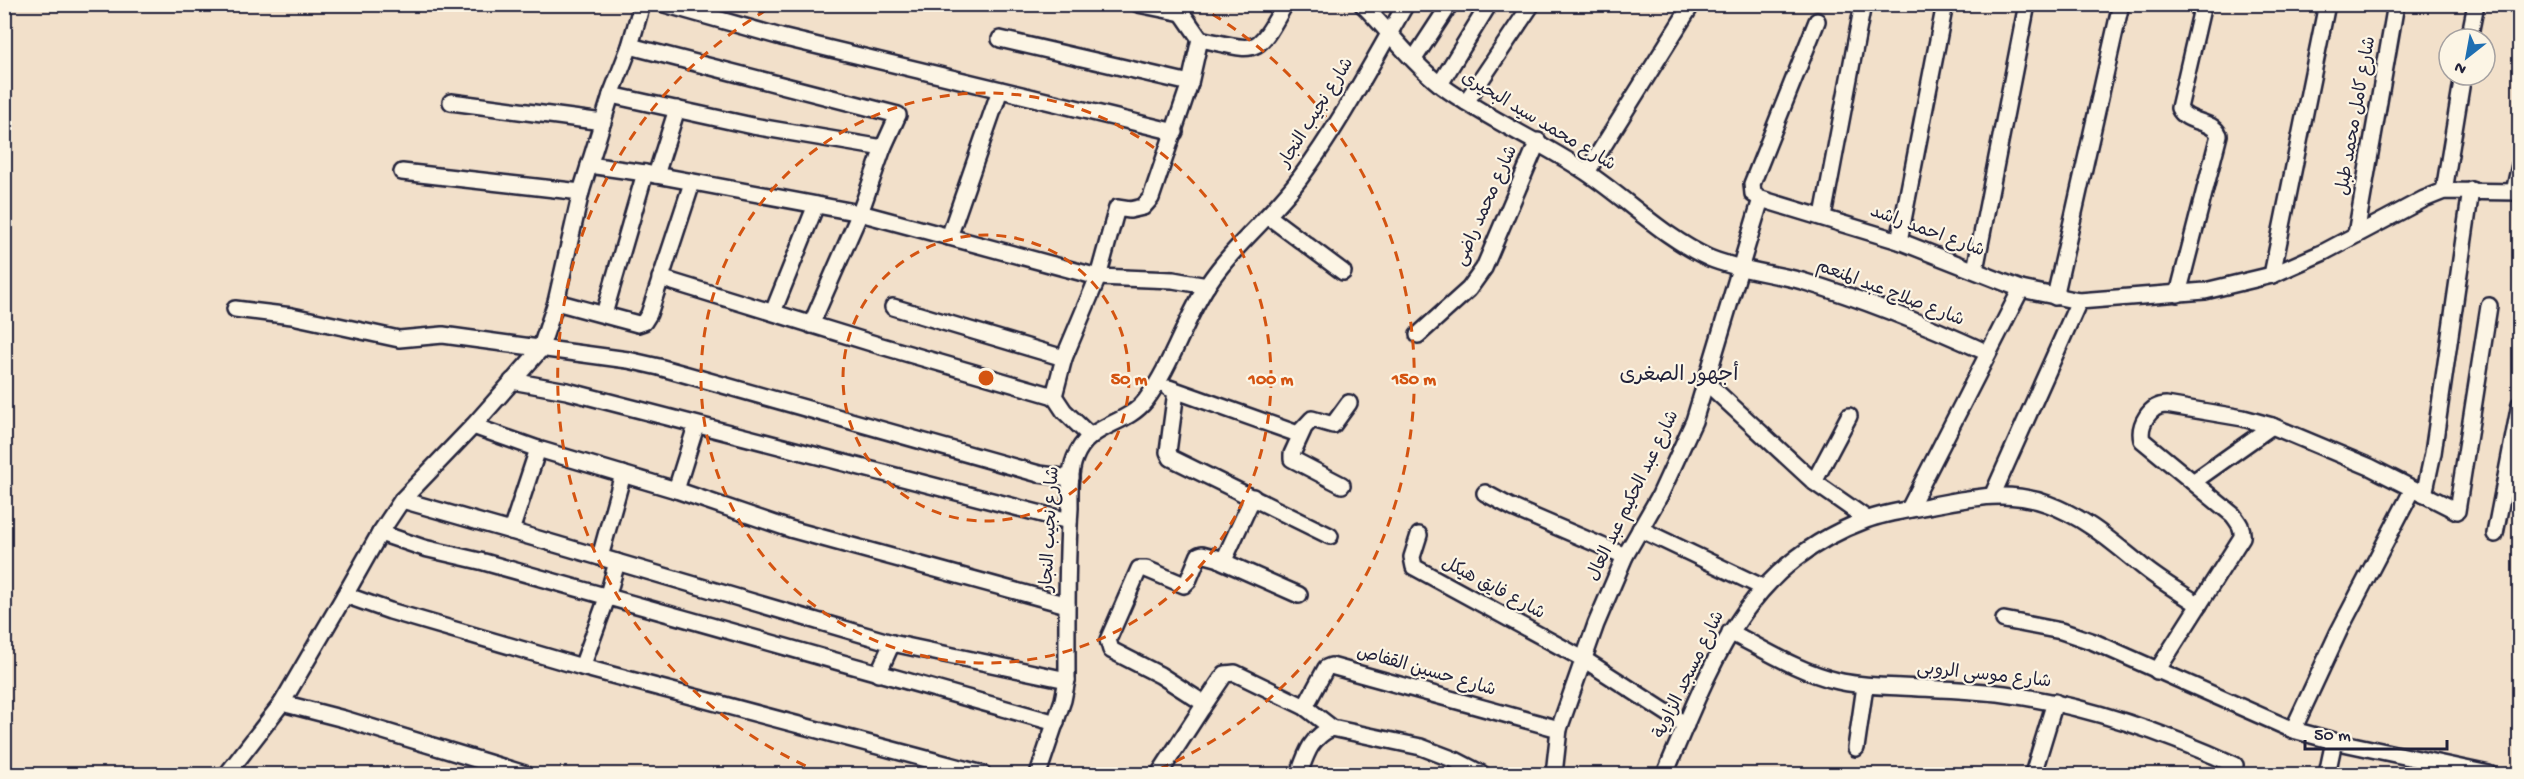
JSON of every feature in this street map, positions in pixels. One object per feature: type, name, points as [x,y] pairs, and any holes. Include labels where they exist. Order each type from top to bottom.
[{"type":"street","points":[[227,774],[282,703],[380,533],[402,500],[473,426],[540,350],[556,302],[581,192],[642,4]]},
{"type":"street","points":[[664,4],[781,37],[1175,132]]},
{"type":"street","points":[[1054,396],[1064,358],[1098,277],[1117,208],[1130,210],[1143,207],[1148,203],[1156,185],[1190,83],[1200,39],[1182,9],[1138,4]]},
{"type":"street","points":[[1200,39],[1253,47],[1268,35],[1285,4]]},
{"type":"street","name":"شارع محمد سيد البحيرى","points":[[1362,4],[1440,84],[1466,102],[1538,141],[1587,172],[1661,230],[1685,245],[1711,258],[1741,267]]},
{"type":"street","name":"شارع نجيب النجار","points":[[1038,774],[1056,723],[1067,680],[1071,478],[1073,462],[1079,447],[1089,435],[1125,418],[1144,403],[1157,384],[1207,286],[1245,237],[1268,216],[1313,158],[1406,4]]},
{"type":"street","points":[[1414,59],[1450,4]]},
{"type":"street","points":[[1440,84],[1489,4]]},
{"type":"street","points":[[1466,102],[1532,4]]},
{"type":"street","points":[[1587,172],[1692,4]]},
{"type":"street","points":[[1823,216],[1863,4]]},
{"type":"street","points":[[1899,241],[1945,4]]},
{"type":"street","points":[[1975,270],[2027,4]]},
{"type":"street","points":[[2055,297],[2121,4]]},
{"type":"street","points":[[2178,294],[2219,135],[2215,128],[2182,114],[2179,108],[2203,4]]},
{"type":"street","points":[[2272,275],[2327,4]]},
{"type":"street","name":"شارع كامل محمد طبل","points":[[2356,234],[2396,4]]},
{"type":"street","points":[[2471,27],[2476,4]]},
{"type":"street","points":[[1761,199],[1753,194],[1752,184],[1817,21]]},
{"type":"street","points":[[1000,39],[1190,83]]},
{"type":"street","points":[[630,46],[897,114],[899,117],[883,148],[860,213],[811,325]]},
{"type":"street","points":[[2461,87],[2444,191],[2517,192],[2520,165]]},
{"type":"street","points":[[949,237],[1000,90]]},
{"type":"street","points":[[611,95],[753,126],[883,148]]},
{"type":"street","points":[[451,102],[603,122]]},
{"type":"street","points":[[604,314],[651,174],[677,109]]},
{"type":"street","name":"شارع محمد راضى","points":[[1418,335],[1469,289],[1484,268],[1538,141]]},
{"type":"street","points":[[589,165],[651,174],[860,213],[1098,277],[1173,280],[1207,286]]},
{"type":"street","points":[[402,172],[581,192]]},
{"type":"street","points":[[556,302],[638,324],[644,322],[649,314],[692,183]]},
{"type":"street","points":[[2293,730],[2338,632],[2418,492],[2435,441],[2471,190]]},
{"type":"street","name":"شارع احمد راشد","points":[[1761,199],[1899,241],[2021,289],[2079,301],[2205,291],[2272,275],[2324,252],[2424,199],[2444,191]]},
{"type":"street","name":"شارع عبد الحكيم عبد العال","points":[[1554,774],[1559,729],[1596,624],[1624,556],[1678,458],[1707,383],[1761,199]]},
{"type":"street","points":[[773,312],[816,205]]},
{"type":"street","points":[[1268,216],[1343,272]]},
{"type":"street","name":"شارع صلاح عبد المنعم","points":[[1741,267],[1800,281],[1864,301],[1927,325],[1988,353]]},
{"type":"street","points":[[660,278],[1054,396],[1064,411],[1089,435]]},
{"type":"street","points":[[1909,509],[2021,289]]},
{"type":"street","points":[[1993,494],[2079,301]]},
{"type":"street","points":[[2157,671],[2242,537],[2242,533],[2241,525],[2233,515],[2142,440],[2141,429],[2154,406],[2166,405],[2232,416],[2272,426],[2370,467],[2457,511],[2489,306]]},
{"type":"street","points":[[893,308],[1064,358]]},
{"type":"street","points":[[235,309],[292,316],[399,339],[443,335],[540,350],[628,360],[1039,474],[1071,478]]},
{"type":"street","points":[[512,381],[567,391],[1069,521]]},
{"type":"street","points":[[1707,383],[1814,482],[1867,519]]},
{"type":"street","points":[[1157,384],[1295,434],[1303,430]]},
{"type":"street","points":[[1176,391],[1168,452],[1171,458],[1329,536]]},
{"type":"street","points":[[1342,485],[1292,459],[1292,454],[1303,430],[1312,419],[1333,425],[1349,404]]},
{"type":"street","points":[[2495,534],[2520,404]]},
{"type":"street","points":[[1814,482],[1849,416]]},
{"type":"street","points":[[473,426],[538,449],[676,490],[790,529],[1067,605]]},
{"type":"street","points":[[676,490],[696,426]]},
{"type":"street","points":[[2193,482],[2272,426]]},
{"type":"street","points":[[511,531],[538,449]]},
{"type":"street","points":[[600,557],[623,474]]},
{"type":"street","points":[[1485,493],[1513,508],[1624,556]]},
{"type":"street","name":"شارع مسجد الزاوية","points":[[1665,774],[1730,632],[1762,587],[1793,559],[1820,542],[1867,519],[1993,494],[2046,503],[2072,514],[2097,529],[2144,568],[2199,604]]},
{"type":"street","points":[[1222,561],[1226,558],[1253,497]]},
{"type":"street","points":[[402,500],[892,643],[1067,680]]},
{"type":"street","points":[[1640,529],[1762,587]]},
{"type":"street","points":[[380,533],[424,548],[484,562],[1056,723]]},
{"type":"street","name":"شارع فايق هيكل","points":[[1419,535],[1412,557],[1414,567],[1584,660]]},
{"type":"street","points":[[1202,708],[1200,700],[1160,675],[1116,653],[1109,646],[1108,640],[1137,572],[1146,568],[1184,585],[1199,555],[1206,554],[1299,595]]},
{"type":"street","points":[[582,667],[607,598],[617,562]]},
{"type":"street","points":[[345,595],[390,611],[582,667],[983,774]]},
{"type":"street","points":[[2004,620],[2061,631],[2094,642],[2293,730],[2489,774]]},
{"type":"street","name":"شارع موسى الروبى","points":[[1730,632],[1813,674],[1839,681],[1865,686],[1963,690],[2055,702],[2128,721],[2182,741],[2235,765]]},
{"type":"street","points":[[878,674],[892,643]]},
{"type":"street","points":[[1584,660],[1686,725]]},
{"type":"street","name":"شارع حسين القفاص","points":[[1305,707],[1326,668],[1331,666],[1559,729]]},
{"type":"street","points":[[1160,774],[1221,678],[1230,672],[1305,707],[1332,728],[1421,747],[1455,760],[1482,774]]},
{"type":"street","points":[[1856,748],[1865,686]]},
{"type":"street","points":[[2033,774],[2055,702]]},
{"type":"street","points":[[282,703],[344,719],[525,774]]},
{"type":"street","points":[[1299,774],[1310,746],[1323,732],[1332,728]]},
{"type":"street","points":[[2327,774],[2334,741]]},
{"type":"district","name":"أجهور الصغرى","points":[[1679,376]]}]
